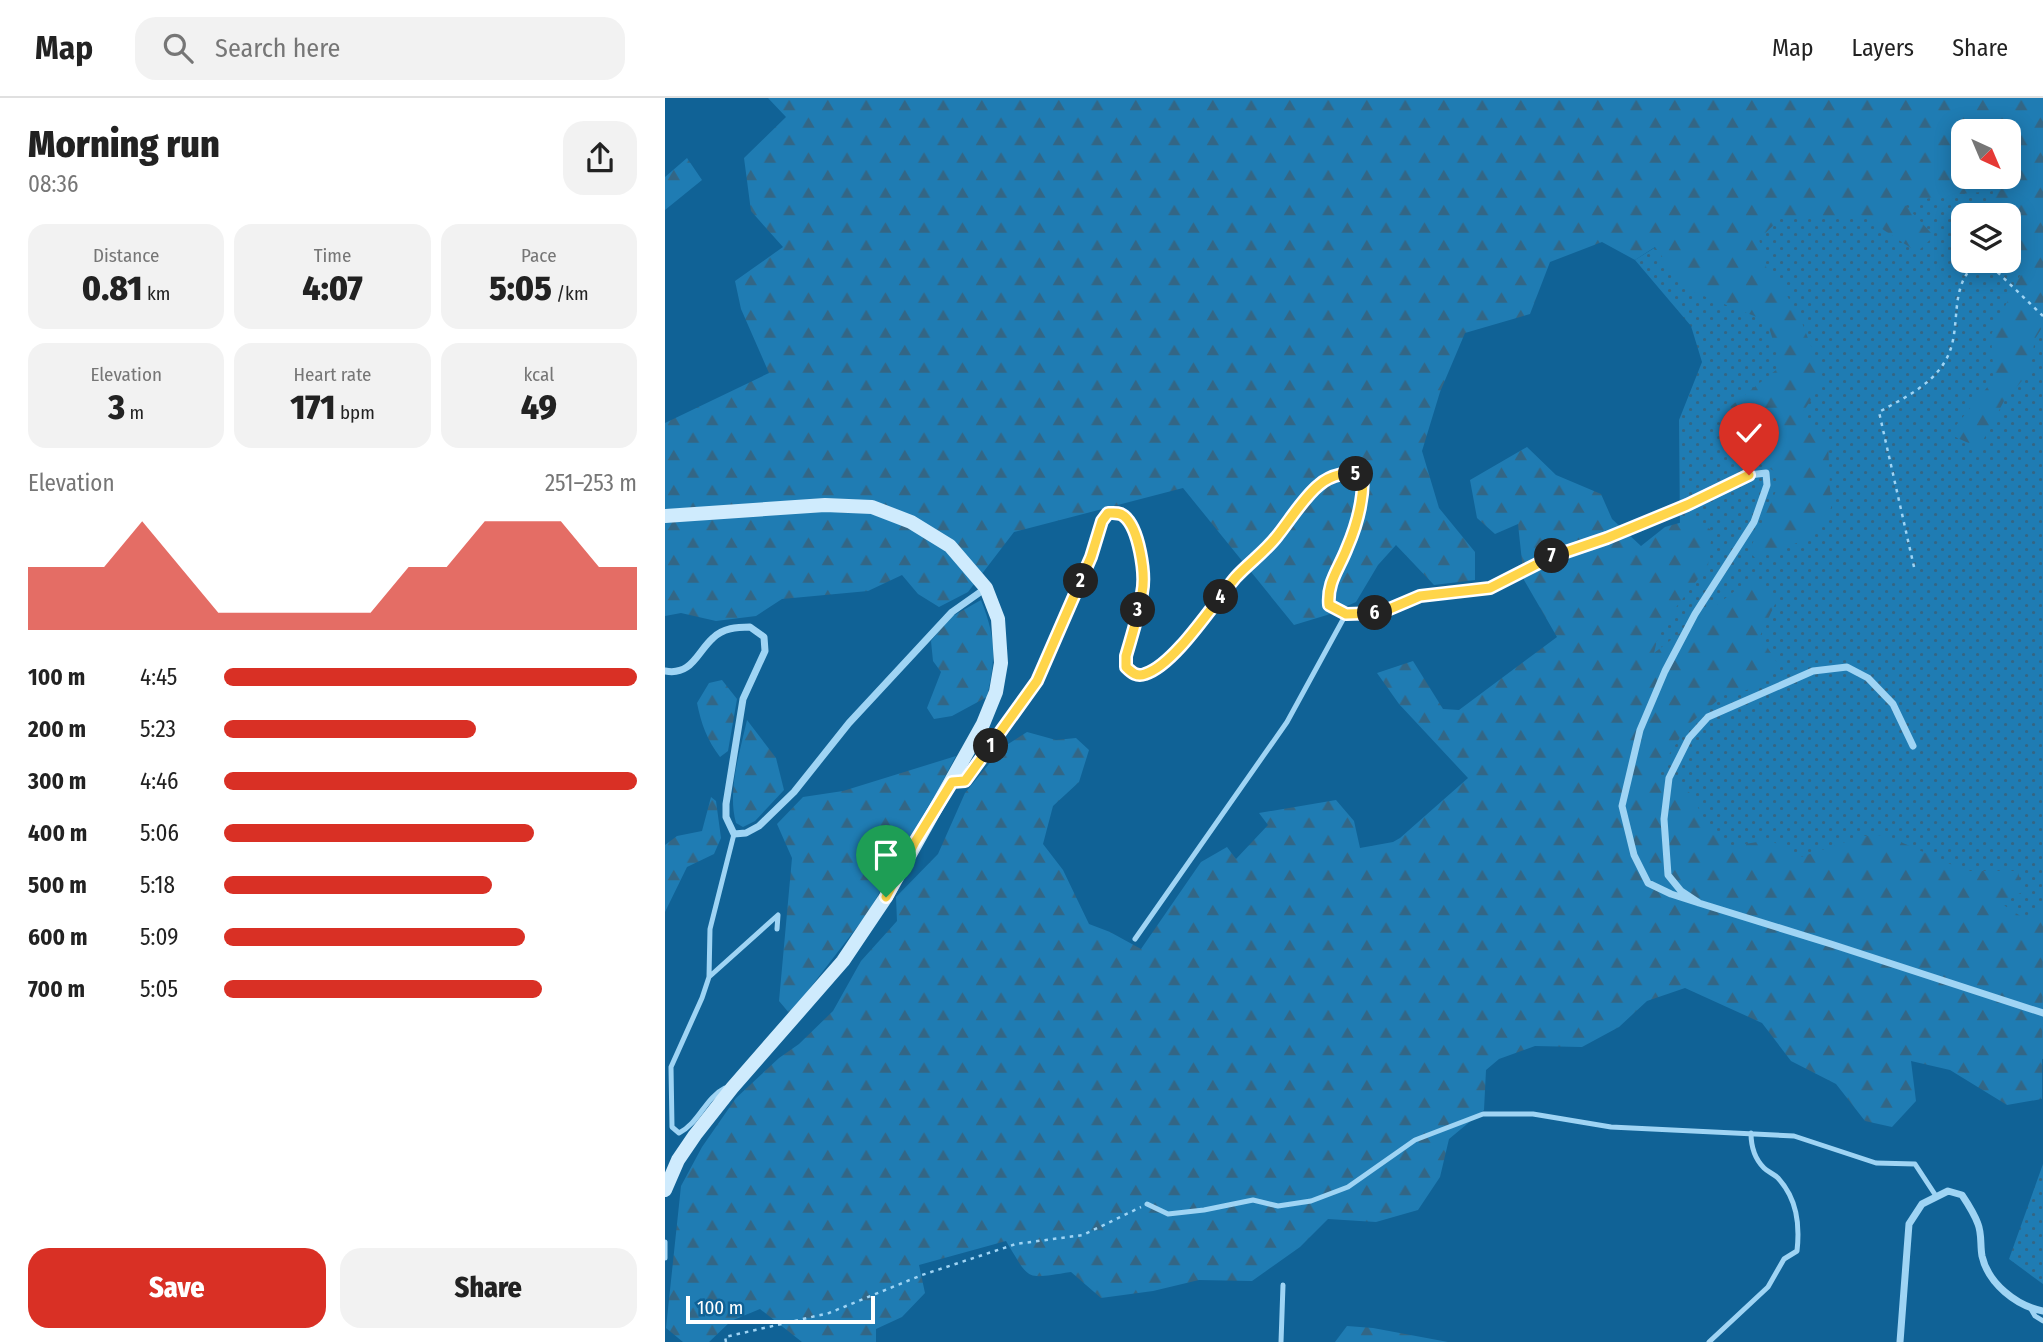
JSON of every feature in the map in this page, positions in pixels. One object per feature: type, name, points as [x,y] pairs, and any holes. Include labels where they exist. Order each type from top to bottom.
[{"type":"street","points":[[952,782],[965,781],[1037,681],[1091,557],[1102,521],[1108,513],[1117,512],[1124,515],[1134,528],[1143,571],[1143,591],[1126,656],[1126,667],[1134,674],[1142,676],[1156,669],[1185,641],[1237,576],[1271,545],[1319,484],[1340,474],[1354,472],[1363,478],[1363,501],[1348,548],[1328,590],[1329,605],[1346,614],[1380,613],[1420,596],[1490,588],[1551,557],[1607,538],[1687,505],[1749,475],[1766,473],[1767,485],[1754,522],[1695,614],[1665,671],[1640,730],[1622,806],[1634,855],[1648,883],[1671,894],[2043,1013]]},
{"type":"street","points":[[665,516],[825,505],[872,507],[911,522],[950,546],[986,588],[998,619],[1001,663],[996,692],[983,724],[886,897],[843,961],[732,1088],[678,1160],[665,1190]]},
{"type":"street","points":[[665,671],[684,669],[695,662],[713,637],[726,629],[750,627],[764,637],[765,651],[743,699],[726,804],[726,817],[734,834],[746,834],[759,826],[785,801],[849,723],[951,612],[986,588]]},
{"type":"street","points":[[1699,903],[1681,891],[1668,875],[1664,819],[1669,778],[1689,738],[1708,717],[1813,671],[1847,667],[1868,678],[1893,704],[1913,746]]},
{"type":"street","points":[[1899,1342],[1909,1224],[1922,1204],[1948,1191],[1962,1195],[1979,1226],[1981,1254],[1986,1270],[2004,1292],[2031,1309],[2043,1311]]},
{"type":"lane","points":[[1135,939],[1287,722],[1346,614]]},
{"type":"lane","points":[[732,1088],[716,1093],[689,1128],[679,1133],[672,1127],[671,1066],[709,977],[710,929],[734,834]]},
{"type":"lane","points":[[709,977],[778,915],[777,929]]},
{"type":"lane","points":[[1147,1204],[1168,1214],[1253,1200],[1278,1206],[1311,1201],[1348,1187],[1415,1140],[1483,1114],[1533,1114],[1611,1126],[1794,1136],[1876,1163],[1915,1164],[1936,1196]]},
{"type":"lane","points":[[1709,1342],[1768,1287],[1784,1259],[1797,1251],[1800,1225],[1792,1200],[1777,1177],[1765,1169],[1751,1149],[1751,1133]]},
{"type":"lane","points":[[665,1242],[665,1258]]},
{"type":"lane","points":[[1281,1342],[1283,1285]]},
{"type":"lane","points":[[2031,1309],[2035,1316],[2043,1321]]},
{"type":"path","points":[[1913,567],[1879,412],[1917,390],[1946,361],[1954,339],[1958,290],[1966,274],[1978,262],[1988,263],[2043,316]]},
{"type":"path","points":[[726,1342],[725,1337],[829,1313],[922,1275],[1016,1244],[1083,1235],[1147,1204]]},
{"type":"green space","points":[[768,98],[2043,98],[2043,326],[2035,339],[2029,373],[2004,401],[1979,448],[1949,434],[1994,379],[1991,335],[2028,259],[2021,255],[2021,203],[1992,203],[1993,191],[1938,196],[1904,204],[1934,236],[1917,252],[1861,215],[1781,218],[1759,239],[1768,274],[1783,289],[1801,320],[1824,380],[1801,415],[1828,443],[1831,508],[1807,539],[1756,559],[1749,551],[1777,489],[1778,473],[1741,454],[1724,435],[1731,406],[1781,366],[1767,321],[1686,289],[1655,247],[1635,260],[1602,242],[1550,262],[1530,314],[1465,333],[1440,392],[1422,451],[1439,508],[1475,552],[1475,580],[1434,585],[1396,545],[1378,565],[1356,602],[1327,615],[1294,625],[1183,488],[1014,532],[968,592],[939,607],[918,594],[902,575],[868,591],[782,599],[756,616],[716,621],[681,613],[665,616],[665,423],[769,373],[741,309],[735,281],[783,247],[751,211],[744,158],[786,117]]},
{"type":"green space","points":[[2043,143],[2043,1059],[1745,1000],[1596,681],[1680,530],[1679,420],[1702,362],[1691,326],[1635,260],[1776,172],[1951,176],[1951,189],[2021,189],[2021,165]]},
{"type":"green space","points":[[687,158],[702,180],[665,210],[665,177]]},
{"type":"green space","points":[[1527,447],[1556,475],[1601,494],[1612,519],[1641,546],[1665,527],[1697,518],[1712,531],[1708,566],[1660,628],[1654,653],[1753,577],[1776,602],[1760,636],[1778,664],[1751,689],[1724,695],[1688,725],[1656,775],[1689,792],[1707,823],[1732,846],[1770,840],[1801,857],[1863,836],[1885,835],[1966,871],[2018,871],[2023,892],[1999,902],[2022,917],[2043,911],[2042,1099],[2007,1105],[1950,1070],[1911,1061],[1916,1101],[1892,1127],[1865,1121],[1836,1084],[1791,1061],[1762,1023],[1685,988],[1647,1001],[1619,1027],[1582,1047],[1535,1046],[1499,1059],[1486,1070],[1484,1110],[1449,1139],[1440,1177],[1418,1210],[1376,1222],[1328,1219],[1300,1247],[1252,1281],[1199,1280],[1153,1291],[1101,1298],[1071,1272],[1036,1276],[1025,1271],[1006,1241],[919,1265],[925,1293],[902,1317],[876,1329],[876,1342],[802,1342],[760,1309],[731,1321],[709,1342],[683,1342],[666,1328],[681,1186],[702,1147],[736,1098],[833,1011],[861,961],[897,921],[896,897],[938,854],[965,793],[1002,748],[1027,732],[1056,740],[1076,738],[1089,750],[1079,782],[1053,806],[1043,844],[1063,870],[1089,924],[1141,949],[1201,862],[1227,847],[1236,859],[1268,825],[1259,813],[1336,800],[1354,821],[1360,848],[1393,842],[1400,838],[1468,778],[1399,704],[1377,673],[1413,661],[1443,709],[1459,710],[1557,637],[1524,580],[1518,524],[1495,534],[1477,518],[1470,480]]},
{"type":"green space","points":[[981,600],[990,626],[993,648],[987,697],[952,716],[934,719],[927,708],[941,672],[933,661],[931,641],[951,617]]},
{"type":"green space","points":[[722,680],[737,699],[728,751],[720,757],[705,731],[697,703],[709,683]]},
{"type":"green space","points":[[747,720],[776,758],[784,790],[755,821],[743,827],[736,823],[733,798],[735,772]]},
{"type":"green space","points":[[956,756],[867,914],[790,1014],[779,1001],[792,858],[777,824],[803,797],[843,791]]},
{"type":"green space","points":[[711,797],[716,801],[721,838],[714,854],[687,867],[665,912],[665,845],[677,836],[702,831]]},
{"type":"green space","points":[[2043,1164],[2043,1284],[2009,1259]]},
{"type":"green space","points":[[1347,1326],[1373,1328],[1448,1342],[1335,1342]]},
{"type":"route","points":[[886,897],[915,842],[952,782],[965,781],[1037,681],[1091,557],[1102,521],[1108,513],[1117,512],[1124,515],[1134,528],[1143,571],[1143,591],[1126,656],[1126,667],[1134,674],[1142,676],[1156,669],[1185,641],[1237,576],[1271,545],[1319,484],[1340,474],[1354,472],[1363,478],[1363,501],[1348,548],[1328,590],[1329,605],[1346,614],[1359,615],[1380,613],[1420,596],[1490,588],[1551,557],[1607,538],[1687,505],[1749,475]]}]
